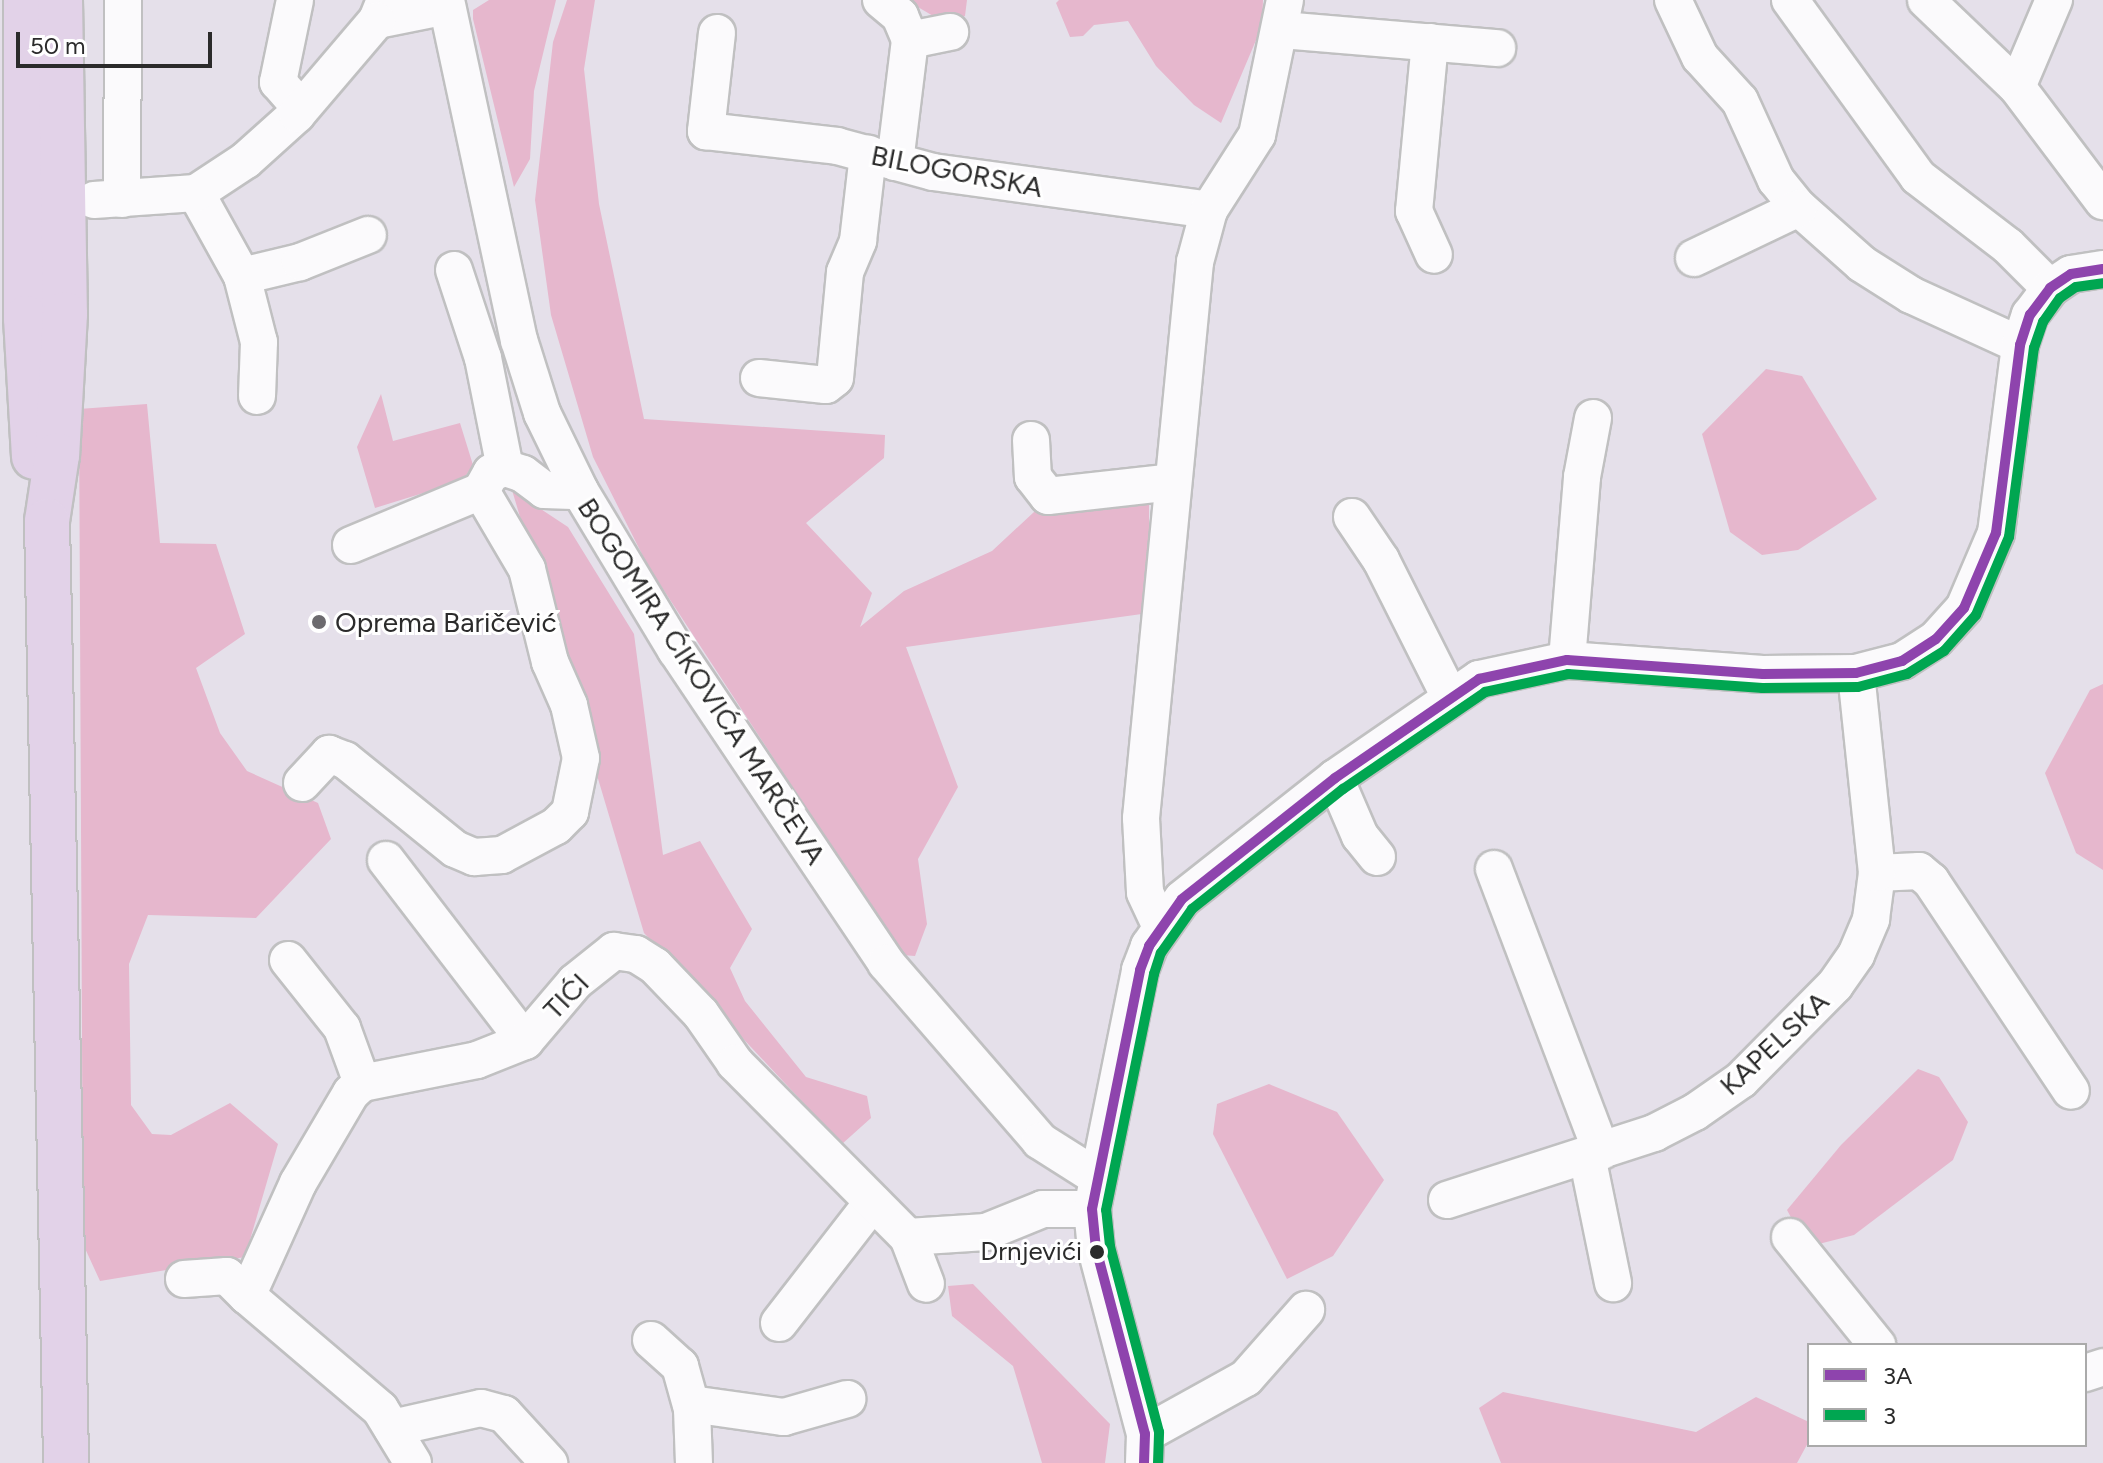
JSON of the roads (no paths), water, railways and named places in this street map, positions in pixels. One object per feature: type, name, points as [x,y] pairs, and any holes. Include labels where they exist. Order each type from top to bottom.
[{"type":"main road","points":[[26,0],[26,318],[33,452],[47,521]]},
{"type":"main road","points":[[60,0],[65,314],[57,455],[47,521],[66,1463]]},
{"type":"street","points":[[123,0],[108,200],[196,193],[246,160],[301,108],[381,10],[446,3]]},
{"type":"street","points":[[295,0],[278,82],[301,108]]},
{"type":"street","points":[[759,378],[826,385],[835,378],[845,272],[858,241],[910,40],[900,16],[881,0]]},
{"type":"street","points":[[1673,0],[1700,57],[1740,101],[1776,180],[1799,208],[1862,264],[1911,295],[2020,345]]},
{"type":"street","points":[[1790,0],[1918,177],[2008,246],[2050,288]]},
{"type":"street","points":[[1926,0],[2017,87],[2103,201]]},
{"type":"street","points":[[2017,87],[2054,0]]},
{"type":"street","name":"BOGOMIRA ĆIKOVIĆA MARČEVA","points":[[446,3],[519,340],[542,413],[580,491],[676,650],[864,933],[910,993],[1043,1143],[1058,1190],[1082,1198]]},
{"type":"street","points":[[1161,927],[1145,892],[1141,818],[1170,550],[1172,482],[1195,262],[1209,210],[1252,150],[1284,15],[1430,42],[1497,48]]},
{"type":"street","points":[[910,40],[950,32]]},
{"type":"street","name":"BILOGORSKA","points":[[717,33],[706,131],[1165,208],[1209,210]]},
{"type":"street","points":[[1430,42],[1414,211],[1434,255]]},
{"type":"street","points":[[196,193],[242,276],[259,342],[257,396]]},
{"type":"street","points":[[1694,258],[1799,208]]},
{"type":"street","points":[[242,276],[300,262],[368,235]]},
{"type":"street","points":[[1306,1310],[1246,1378],[1144,1448],[1082,1198],[1115,1114],[1140,970],[1161,927],[1182,899],[1335,778],[1449,695],[1507,670],[1567,660],[1763,674],[1856,673],[1902,661],[1936,639],[1964,608],[1984,571],[1996,533],[2020,345],[2030,315],[2050,288],[2071,274],[2103,269]]},
{"type":"street","points":[[302,783],[329,754],[345,760],[455,849],[474,857],[502,855],[556,826],[570,812],[581,758],[569,705],[550,662],[527,569],[493,480],[483,358],[454,270]]},
{"type":"street","points":[[1567,660],[1582,477],[1593,418]]},
{"type":"street","points":[[1031,440],[1033,477],[1048,496],[1172,482]]},
{"type":"street","points":[[351,545],[493,480],[523,474],[544,490],[580,491]]},
{"type":"street","points":[[1352,517],[1381,560],[1449,695]]},
{"type":"street","name":"KAPELSKA","points":[[1447,1200],[1594,1154],[1695,1112],[1741,1080],[1793,1032],[1856,955],[1871,919],[1877,873],[1856,673]]},
{"type":"street","points":[[1335,778],[1360,836],[1377,857]]},
{"type":"street","points":[[386,860],[525,1041]]},
{"type":"street","points":[[1494,869],[1594,1154],[1613,1283]]},
{"type":"street","points":[[1877,873],[1919,871],[1931,881],[2071,1091]]},
{"type":"street","name":"TIĆI","points":[[362,1083],[463,1064],[525,1041],[575,982],[614,951],[636,954],[655,966],[701,1014],[735,1063],[908,1237]]},
{"type":"street","points":[[247,1296],[298,1183],[362,1083],[353,1048],[342,1028],[288,960]]},
{"type":"street","points":[[926,1284],[908,1237],[986,1232],[1082,1198]]},
{"type":"street","points":[[779,1323],[873,1202]]},
{"type":"street","points":[[1790,1237],[1875,1343]]},
{"type":"street","points":[[184,1279],[227,1276],[380,1409],[413,1463]]},
{"type":"street","points":[[651,1340],[680,1366],[691,1404],[694,1463]]},
{"type":"street","points":[[691,1404],[784,1417],[847,1399]]},
{"type":"street","points":[[392,1428],[481,1408],[504,1414],[549,1463]]},
{"type":"place","name":"Oprema Baričević","points":[[319,622]]},
{"type":"place","name":"Drnjevići","points":[[1097,1252]]}]
